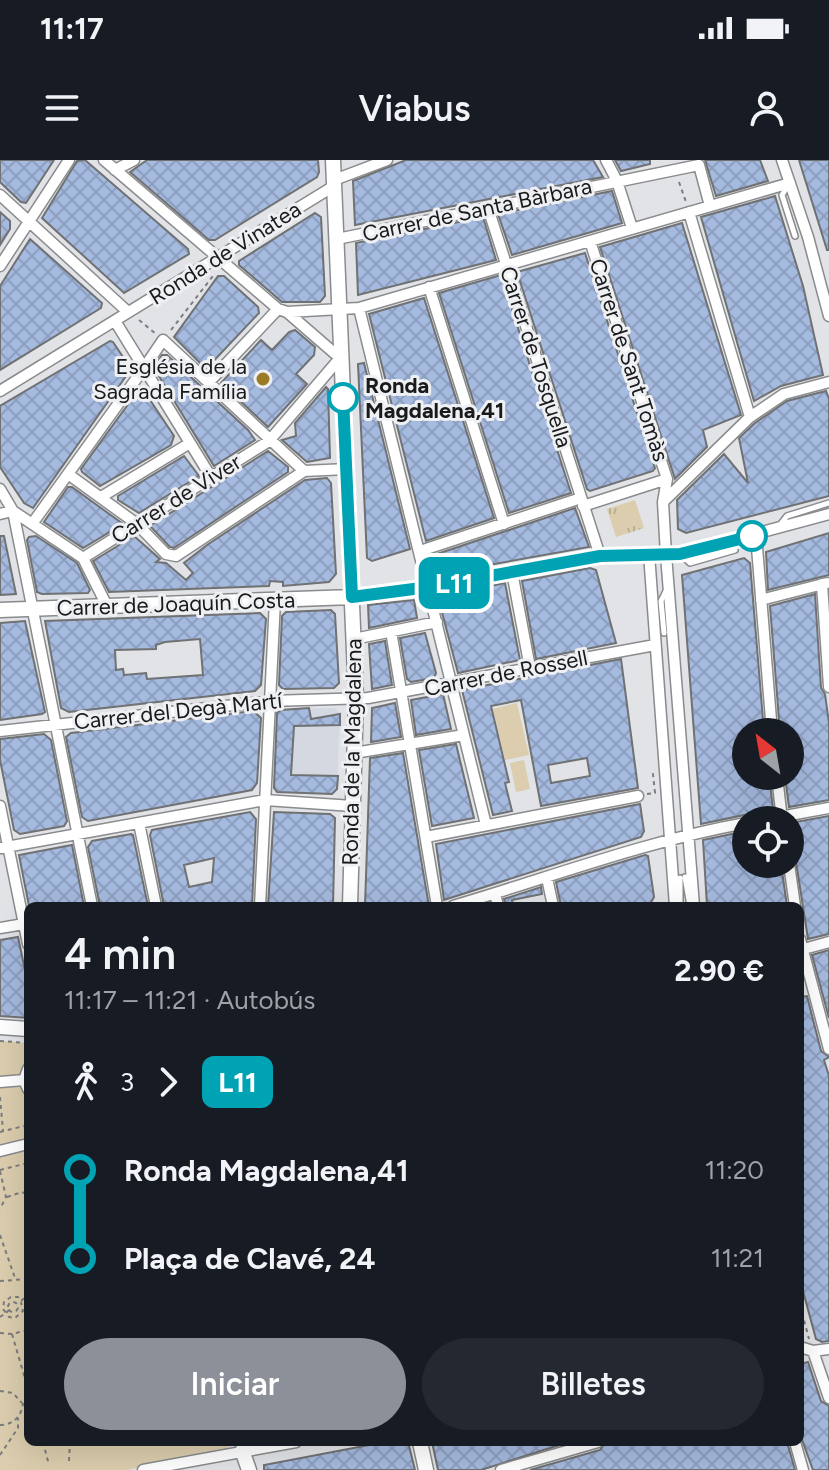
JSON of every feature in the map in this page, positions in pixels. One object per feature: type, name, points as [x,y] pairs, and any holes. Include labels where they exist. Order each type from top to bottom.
[{"type":"main road","name":"Ronda de la Magdalena","points":[[333,160],[356,698],[350,902]]},
{"type":"main road","name":"Carrer de Joaquín Costa","points":[[0,610],[352,597]]},
{"type":"main road","points":[[0,1027],[24,1029]]},
{"type":"main road","points":[[421,1446],[426,1470]]},
{"type":"main road","points":[[243,1448],[249,1470]]},
{"type":"street","points":[[0,266],[69,160]]},
{"type":"street","points":[[104,160],[217,258],[340,358]]},
{"type":"street","points":[[115,170],[134,160]]},
{"type":"street","name":"Ronda de Vinatea","points":[[0,391],[334,183],[387,160]]},
{"type":"street","points":[[606,160],[617,181],[632,228]]},
{"type":"street","points":[[782,160],[829,316]]},
{"type":"street","points":[[674,165],[699,165],[710,206]]},
{"type":"street","name":"Carrer de Santa Bàrbara","points":[[337,239],[617,181],[674,165]]},
{"type":"street","points":[[304,471],[208,383],[282,311],[359,308],[790,183]]},
{"type":"street","points":[[0,195],[128,312]]},
{"type":"street","name":"Carrer de Tosquella","points":[[488,208],[600,556]]},
{"type":"street","points":[[689,212],[750,417]]},
{"type":"street","name":"Carrer de Sant Tomàs","points":[[590,241],[667,479]]},
{"type":"street","points":[[429,287],[504,524]]},
{"type":"street","points":[[359,308],[486,825]]},
{"type":"street","points":[[115,321],[211,477]]},
{"type":"street","name":"Ronda de Vinatea","points":[[32,524],[163,340],[208,383]]},
{"type":"street","name":"Carrer de Viver","points":[[83,558],[269,441],[340,358]]},
{"type":"street","points":[[663,502],[750,417],[784,394],[829,382]]},
{"type":"street","points":[[101,497],[190,443]]},
{"type":"street","points":[[68,474],[137,524],[166,554],[176,556],[304,471],[347,469]]},
{"type":"street","points":[[420,551],[504,524],[667,479],[663,502],[666,555],[692,902]]},
{"type":"street","points":[[0,489],[13,511],[91,902]]},
{"type":"street","points":[[0,514],[13,511],[83,558],[107,606]]},
{"type":"street","points":[[352,597],[429,587],[600,556],[680,554],[829,514]]},
{"type":"street","points":[[756,535],[771,718]]},
{"type":"street","points":[[649,554],[678,902]]},
{"type":"street","points":[[512,572],[530,668]]},
{"type":"street","points":[[761,600],[826,583],[829,687]]},
{"type":"street","points":[[260,902],[275,600]]},
{"type":"street","points":[[354,639],[437,622]]},
{"type":"street","points":[[391,631],[436,902]]},
{"type":"street","name":"Carrer de Rossell","points":[[356,698],[655,645]]},
{"type":"street","name":"Carrer del Degà Martí","points":[[0,731],[270,701],[356,698]]},
{"type":"street","points":[[354,753],[464,735]]},
{"type":"street","points":[[426,837],[638,796]]},
{"type":"street","points":[[4,848],[265,800],[353,806]]},
{"type":"street","points":[[0,806],[4,848],[24,924],[0,928]]},
{"type":"street","points":[[804,813],[829,808]]},
{"type":"street","points":[[139,823],[155,902]]},
{"type":"street","points":[[466,902],[638,848],[732,826]]},
{"type":"street","points":[[547,878],[552,902]]},
{"type":"street","points":[[791,878],[794,902]]},
{"type":"street","points":[[495,893],[497,902]]},
{"type":"street","points":[[804,946],[829,942]]},
{"type":"street","points":[[804,957],[829,1049]]},
{"type":"street","points":[[0,1082],[24,1079]]},
{"type":"street","points":[[0,1151],[24,1145]]},
{"type":"street","points":[[804,1348],[813,1351],[829,1349]]},
{"type":"street","points":[[813,1351],[829,1398]]},
{"type":"street","points":[[501,1470],[584,1446]]},
{"type":"street","points":[[796,1446],[803,1470]]},
{"type":"street","points":[[143,1470],[243,1448]]},
{"type":"lane","points":[[790,183],[782,195],[795,236]]},
{"type":"lane","points":[[777,528],[787,516],[829,503]]},
{"type":"lane","points":[[680,554],[690,563],[735,550]]},
{"type":"lane","points":[[650,586],[657,601],[662,633],[661,601],[668,586]]},
{"type":"lane","points":[[679,902],[682,878],[691,902]]},
{"type":"lane","points":[[0,1034],[24,1035]]},
{"type":"path","points":[[674,165],[689,212]]},
{"type":"path","points":[[128,312],[157,335],[163,327],[169,333],[213,276]]},
{"type":"path","points":[[638,796],[655,793],[653,774],[665,773]]},
{"type":"path","points":[[0,1041],[24,1043]]},
{"type":"path","points":[[0,1097],[2,1132],[24,1126]]},
{"type":"path","points":[[0,1209],[6,1197],[0,1170],[24,1164]]},
{"type":"path","points":[[6,1197],[24,1193]]},
{"type":"path","points":[[0,1235],[15,1278]]},
{"type":"path","points":[[0,1281],[24,1279]]},
{"type":"path","points":[[18,1297],[24,1305],[23,1311],[15,1318],[9,1317],[7,1312],[3,1309],[4,1302],[18,1297]]},
{"type":"path","points":[[19,1302],[24,1298]]},
{"type":"path","points":[[0,1317],[7,1312]]},
{"type":"path","points":[[804,1319],[813,1351]]},
{"type":"path","points":[[0,1333],[24,1331]]},
{"type":"path","points":[[12,1334],[24,1368]]},
{"type":"path","points":[[0,1391],[13,1393],[23,1404],[18,1428],[0,1455]]},
{"type":"path","points":[[0,1425],[18,1418]]},
{"type":"path","points":[[44,1446],[49,1465]]},
{"type":"path","points":[[69,1461],[70,1446]]},
{"type":"shaded area","points":[[335,708],[340,713],[337,789],[332,794],[277,792],[273,787],[276,714],[281,709]]},
{"type":"green space","points":[[635,500],[644,528],[616,537],[607,509]]},
{"type":"green space","points":[[517,703],[529,755],[505,760],[493,709]]},
{"type":"green space","points":[[524,760],[530,789],[516,792],[510,763]]},
{"type":"green space","points":[[0,1041],[24,1043],[24,1446],[229,1446],[225,1451],[126,1470],[0,1470]]},
{"type":"building","points":[[0,160],[54,160],[26,203],[0,182]]},
{"type":"building","points":[[85,160],[188,249],[189,254],[124,293],[42,218],[77,161]]},
{"type":"building","points":[[147,160],[318,160],[319,172],[317,177],[215,240],[209,240],[130,172]]},
{"type":"building","points":[[406,160],[593,160],[603,177],[355,225],[353,181]]},
{"type":"building","points":[[615,160],[650,160],[650,164],[621,171]]},
{"type":"building","points":[[705,160],[760,160],[768,181],[716,196]]},
{"type":"building","points":[[799,160],[829,160],[829,250],[827,250]]},
{"type":"building","points":[[612,191],[622,223],[512,255],[498,214]]},
{"type":"building","points":[[775,196],[803,286],[823,375],[781,386],[754,401],[701,217]]},
{"type":"building","points":[[0,212],[10,221],[10,229],[0,245]]},
{"type":"building","points":[[315,213],[321,217],[325,296],[320,302],[282,302],[239,265],[239,261]]},
{"type":"building","points":[[483,217],[496,260],[358,295],[356,243]]},
{"type":"building","points":[[682,223],[741,415],[703,430],[707,447],[675,479],[600,247]]},
{"type":"building","points":[[30,239],[102,303],[101,308],[0,370],[0,286]]},
{"type":"building","points":[[585,253],[655,468],[590,491],[517,272]]},
{"type":"building","points":[[501,275],[571,493],[509,513],[439,293]]},
{"type":"building","points":[[218,276],[224,276],[258,307],[259,313],[206,369],[174,337]]},
{"type":"building","points":[[424,298],[494,518],[426,541],[369,314]]},
{"type":"building","name":"Església de la Sagrada Família","points":[[295,330],[315,347],[314,355],[296,374],[307,384],[268,427],[221,383],[261,340],[272,350],[289,332]]},
{"type":"building","points":[[110,341],[131,369],[33,508],[24,503],[0,467],[0,406]]},
{"type":"building","points":[[162,355],[167,355],[255,440],[214,466],[154,368]]},
{"type":"building","points":[[364,363],[410,549],[372,561],[367,558],[358,364]]},
{"type":"building","points":[[326,387],[330,458],[307,462],[282,440],[296,436],[295,423]]},
{"type":"building","points":[[140,388],[174,436],[171,445],[100,486],[81,469]]},
{"type":"building","points":[[826,391],[829,399],[829,496],[686,533],[678,529],[677,500],[724,454],[748,483],[739,438],[755,423],[787,401]]},
{"type":"building","points":[[268,451],[288,467],[288,472],[174,548],[150,526]]},
{"type":"building","points":[[184,456],[199,476],[139,513],[118,500],[118,496]]},
{"type":"building","points":[[327,478],[331,483],[336,574],[329,582],[283,586],[283,582],[270,581],[269,586],[109,592],[93,561],[134,536],[160,559],[156,562],[166,563],[186,580],[193,573],[184,563],[207,545],[305,480]]},
{"type":"building","points":[[68,487],[123,524],[83,548],[44,522]]},
{"type":"building","points":[[575,508],[589,547],[433,575],[428,557]]},
{"type":"building","points":[[829,533],[829,575],[768,590],[766,552]]},
{"type":"building","points":[[0,536],[4,536],[16,594],[0,595]]},
{"type":"building","points":[[36,536],[77,563],[90,590],[88,593],[37,592],[27,540]]},
{"type":"building","points":[[744,558],[750,563],[763,718],[732,718],[732,790],[771,790],[773,806],[732,806],[732,818],[701,824],[682,575]]},
{"type":"building","points":[[590,568],[596,570],[616,643],[536,659],[522,581]]},
{"type":"building","points":[[505,583],[520,660],[458,673],[439,601],[443,596]]},
{"type":"building","points":[[815,594],[821,688],[825,694],[829,723],[829,800],[789,806],[787,790],[804,790],[804,718],[779,718],[770,606]]},
{"type":"building","points":[[414,600],[417,618],[369,628],[368,605]]},
{"type":"building","points":[[331,610],[335,614],[339,683],[334,688],[283,689],[279,685],[282,616],[286,612]]},
{"type":"building","points":[[260,613],[266,619],[261,685],[255,691],[69,712],[61,708],[45,621]],"holes":[[[200,639],[203,675],[147,679],[146,673],[124,675],[123,669],[116,670],[115,650],[156,649],[156,645],[165,642]]]},
{"type":"building","points":[[25,621],[45,712],[0,720],[0,623]]},
{"type":"building","points":[[425,633],[436,673],[434,678],[411,682],[407,679],[400,638]]},
{"type":"building","points":[[385,641],[392,685],[372,689],[369,644]]},
{"type":"building","points":[[621,659],[638,788],[541,806],[521,700],[491,706],[509,782],[505,783],[512,811],[493,815],[462,690]],"holes":[[[587,758],[590,776],[551,783],[548,765]]]},
{"type":"building","points":[[443,694],[451,729],[416,735],[411,700]]},
{"type":"building","points":[[395,703],[401,737],[371,742],[372,708]]},
{"type":"building","points":[[309,708],[311,719],[340,714],[340,725],[294,726],[291,775],[338,776],[337,789],[332,794],[277,792],[274,788],[277,713]]},
{"type":"building","points":[[253,711],[261,718],[257,783],[252,790],[88,821],[82,817],[66,737],[71,733]]},
{"type":"building","points":[[44,734],[51,740],[67,821],[64,826],[20,834],[14,830],[0,760],[0,739]]},
{"type":"building","points":[[456,744],[474,818],[432,826],[419,750]]},
{"type":"building","points":[[403,753],[428,902],[365,902],[370,758]]},
{"type":"building","points":[[640,804],[644,831],[641,837],[444,900],[436,844]]},
{"type":"building","points":[[250,812],[256,819],[252,902],[163,902],[150,835],[152,830]],"holes":[[[214,858],[212,882],[189,887],[184,865]]]},
{"type":"building","points":[[274,812],[330,814],[335,818],[333,902],[268,902]]},
{"type":"building","points":[[829,816],[829,934],[808,939],[799,878],[804,878],[804,820]]},
{"type":"building","points":[[732,834],[732,878],[783,878],[786,902],[707,902],[703,840]]},
{"type":"building","points":[[133,835],[147,902],[99,902],[88,847],[92,841]]},
{"type":"building","points":[[72,845],[83,902],[28,902],[19,855]]},
{"type":"building","points":[[645,855],[648,856],[654,897],[651,902],[560,902],[556,882]]},
{"type":"building","points":[[541,887],[542,894],[512,902],[505,902],[504,899]]},
{"type":"building","points":[[18,937],[24,965],[24,1018],[0,1016],[0,940]]},
{"type":"building","points":[[829,950],[829,1018],[812,955]]},
{"type":"building","points":[[804,996],[807,996],[821,1051],[829,1057],[824,1060],[829,1076],[829,1341],[822,1342],[816,1339],[804,1295]]},
{"type":"building","points":[[808,1362],[821,1401],[829,1406],[829,1470],[813,1470],[804,1445],[804,1363]]},
{"type":"building","points":[[364,1446],[409,1446],[415,1470],[264,1470],[264,1465]]},
{"type":"building","points":[[433,1446],[556,1446],[481,1470],[438,1470]]},
{"type":"building","points":[[603,1446],[788,1446],[795,1470],[530,1470],[600,1450]]},
{"type":"bus line","name":"L11","points":[[343,398],[352,597],[429,587],[600,556],[680,554],[752,536]]},
{"type":"place","name":"Església de la Sagrada Família","points":[[263,379]]},
{"type":"place","name":"Ronda Magdalena,41","points":[[343,398]]}]
